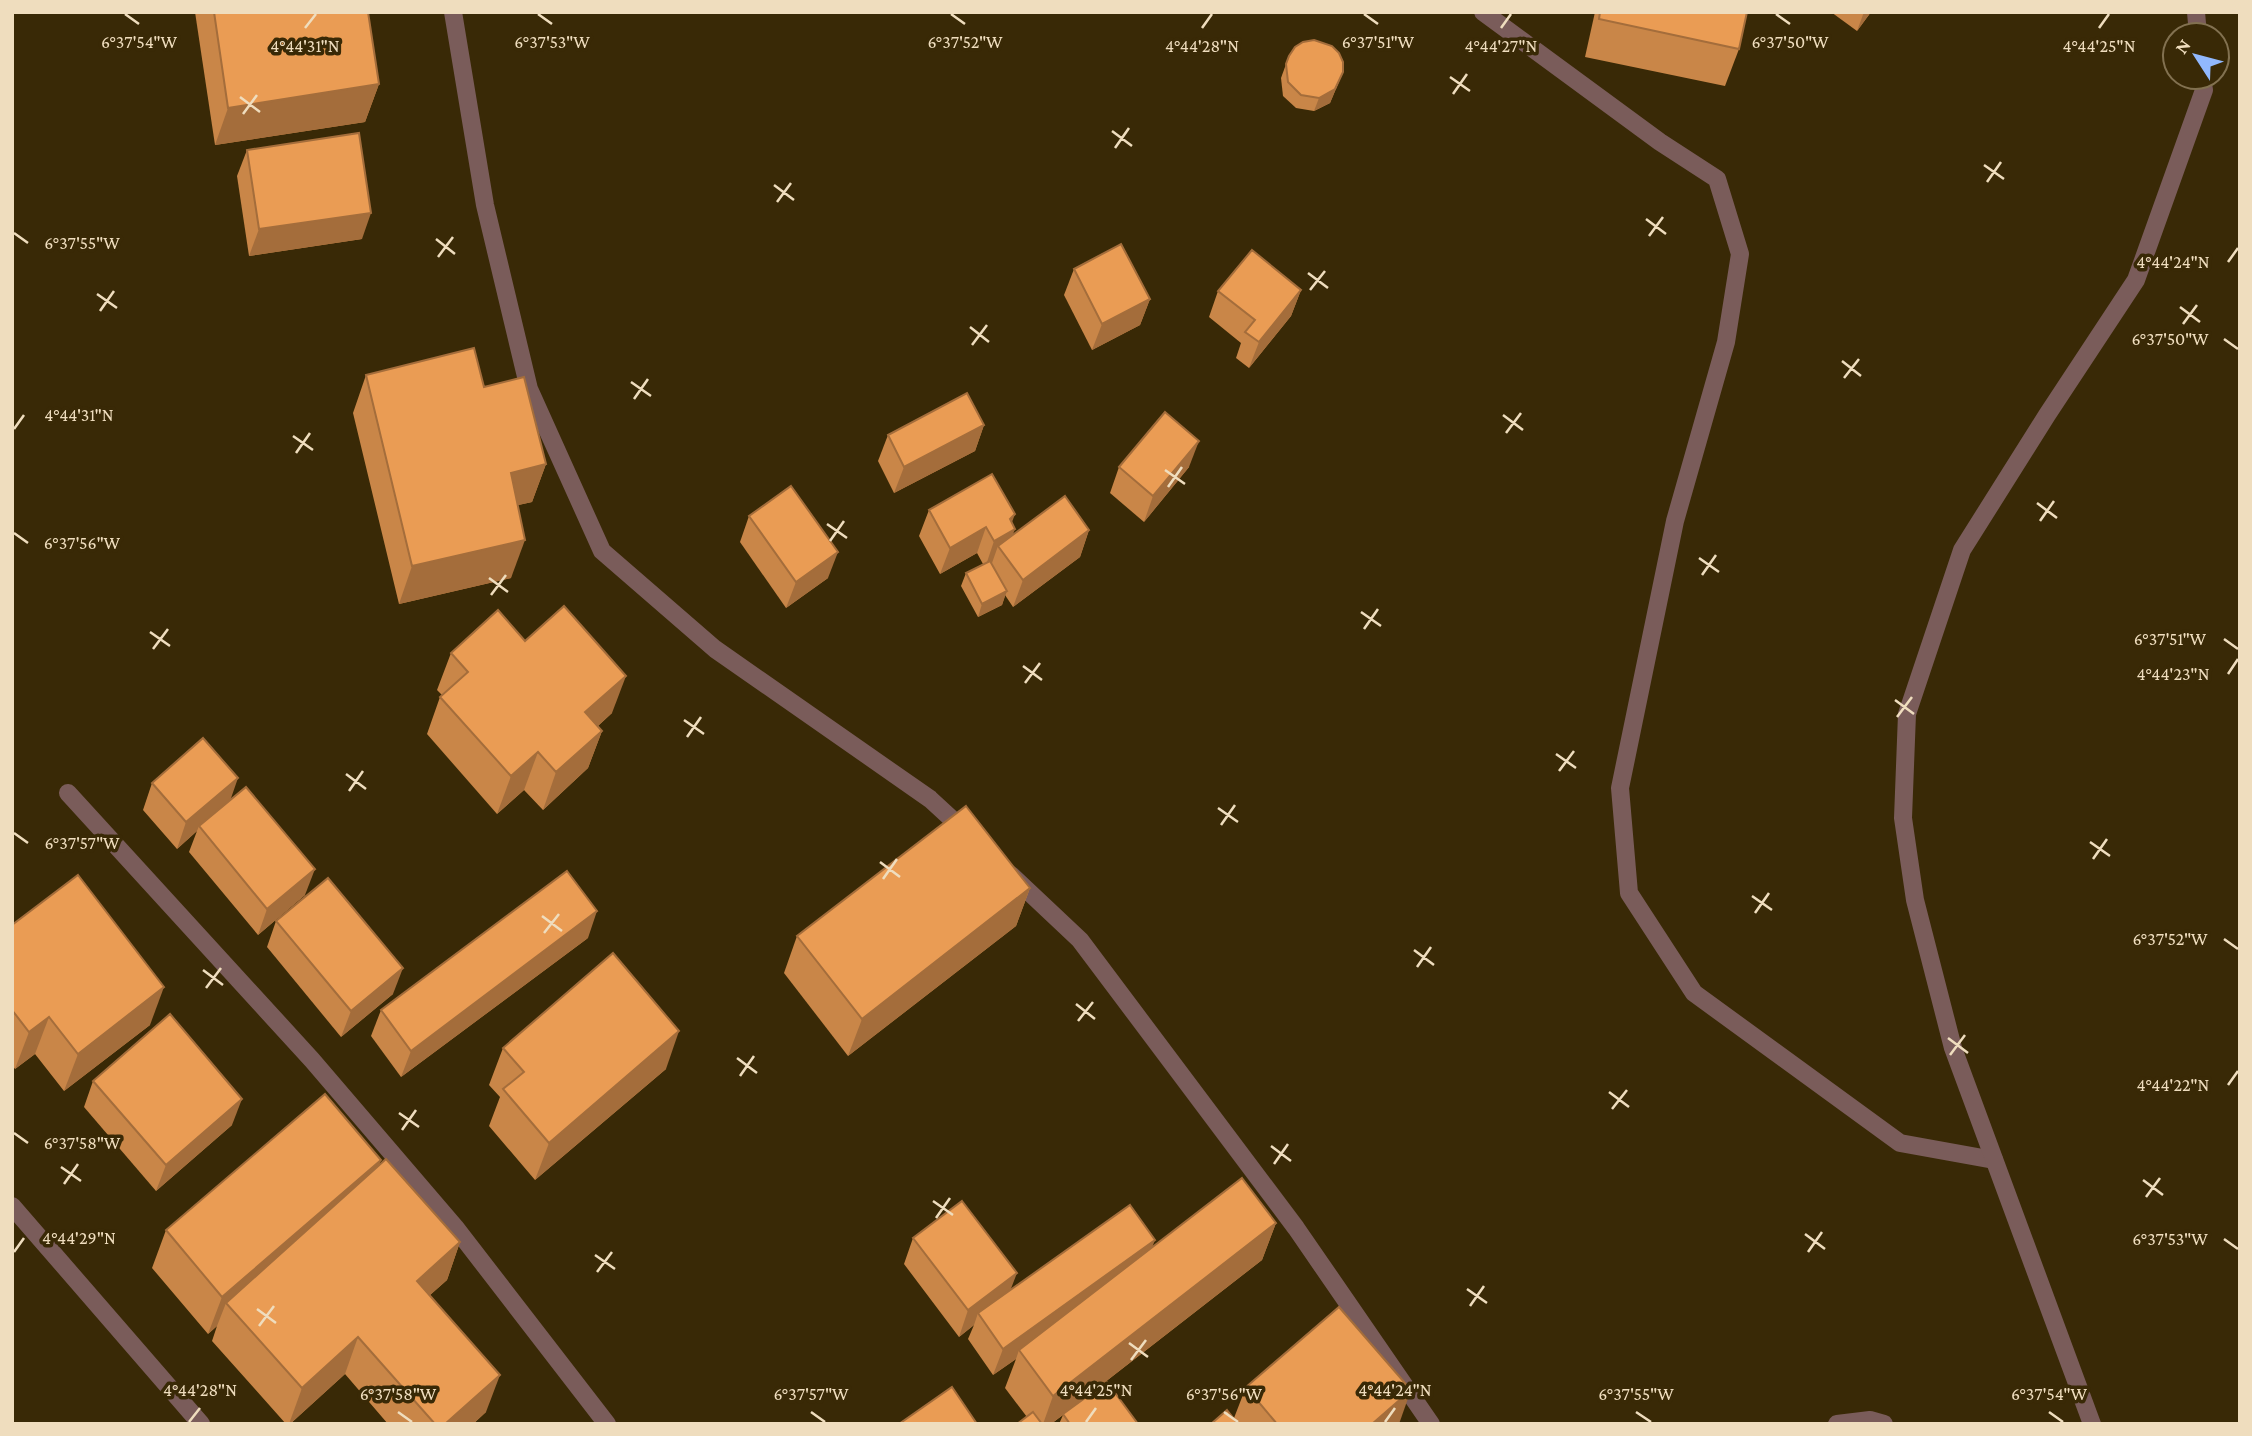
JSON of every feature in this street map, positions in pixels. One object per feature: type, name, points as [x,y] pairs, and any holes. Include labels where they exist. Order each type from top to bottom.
[{"type":"street","points":[[453,12],[485,205],[529,390],[602,551],[715,649],[930,799],[980,846]]},
{"type":"street","points":[[1483,12],[1660,142],[1717,179],[1740,254],[1726,341],[1675,521],[1620,788],[1629,893],[1694,993],[1900,1143],[1994,1160]]},
{"type":"street","points":[[2092,1424],[1953,1048],[1915,900],[1903,818],[1907,714],[1962,550],[2136,280],[2204,91]]},
{"type":"street","points":[[68,793],[312,1060],[455,1227],[607,1424]]},
{"type":"street","points":[[1000,865],[1080,940],[1296,1228],[1431,1424]]},
{"type":"street","points":[[12,1206],[201,1424]]},
{"type":"street","points":[[1837,1424],[1870,1420],[1884,1424]]},
{"type":"building","points":[[214,12],[368,12],[379,84],[228,108]]},
{"type":"building","points":[[1600,12],[1747,12],[1739,49],[1599,19]]},
{"type":"building","points":[[1314,40],[1332,46],[1343,62],[1343,72],[1335,89],[1319,98],[1301,95],[1288,82],[1286,64],[1295,47]]},
{"type":"building","points":[[359,133],[371,213],[259,229],[247,150]]},
{"type":"building","points":[[1121,244],[1150,299],[1102,324],[1074,269]]},
{"type":"building","points":[[1252,250],[1301,290],[1259,342],[1245,332],[1255,320],[1218,291]]},
{"type":"building","points":[[474,348],[484,387],[524,377],[546,464],[511,473],[525,540],[412,566],[366,375]]},
{"type":"building","points":[[967,393],[984,425],[904,467],[888,435]]},
{"type":"building","points":[[1165,412],[1199,441],[1153,496],[1119,467]]},
{"type":"building","points":[[992,474],[1015,514],[1010,519],[1015,529],[994,541],[986,527],[950,548],[929,510]]},
{"type":"building","points":[[791,486],[838,552],[796,582],[749,516]]},
{"type":"building","points":[[1065,496],[1089,530],[1023,580],[998,546]]},
{"type":"building","points":[[990,561],[1007,591],[982,604],[966,573]]},
{"type":"building","points":[[564,606],[626,676],[585,712],[602,731],[556,772],[538,752],[511,776],[440,697],[468,672],[451,653],[498,610],[525,641]]},
{"type":"building","points":[[203,738],[238,778],[186,822],[152,783]]},
{"type":"building","points":[[246,787],[315,869],[267,909],[199,826]]},
{"type":"building","points":[[966,806],[1030,888],[862,1019],[797,936]]},
{"type":"building","points":[[567,871],[597,911],[411,1051],[381,1010]]},
{"type":"building","points":[[78,875],[164,987],[78,1054],[49,1017],[29,1032],[12,1010],[12,925]]},
{"type":"building","points":[[328,878],[403,968],[351,1011],[276,921]]},
{"type":"building","points":[[613,953],[679,1031],[549,1143],[503,1089],[524,1072],[503,1048]]},
{"type":"building","points":[[170,1014],[242,1099],[166,1165],[93,1081]]},
{"type":"building","points":[[325,1094],[381,1160],[222,1297],[166,1230]]},
{"type":"building","points":[[386,1159],[460,1242],[417,1281],[500,1375],[445,1424],[435,1424],[358,1337],[302,1388],[226,1303]]},
{"type":"building","points":[[1242,1178],[1276,1223],[1053,1396],[1019,1350]]},
{"type":"building","points":[[962,1201],[1017,1273],[968,1310],[913,1238]]},
{"type":"building","points":[[1130,1205],[1155,1240],[1003,1349],[978,1313]]},
{"type":"building","points":[[1339,1307],[1411,1390],[1372,1424],[1277,1424],[1246,1387]]},
{"type":"building","points":[[1107,1382],[1138,1424],[1070,1424],[1063,1414]]},
{"type":"building","points":[[952,1387],[977,1424],[899,1424]]},
{"type":"building","points":[[1227,1410],[1238,1424],[1211,1424]]},
{"type":"building","points":[[1033,1412],[1042,1424],[1017,1424]]}]
